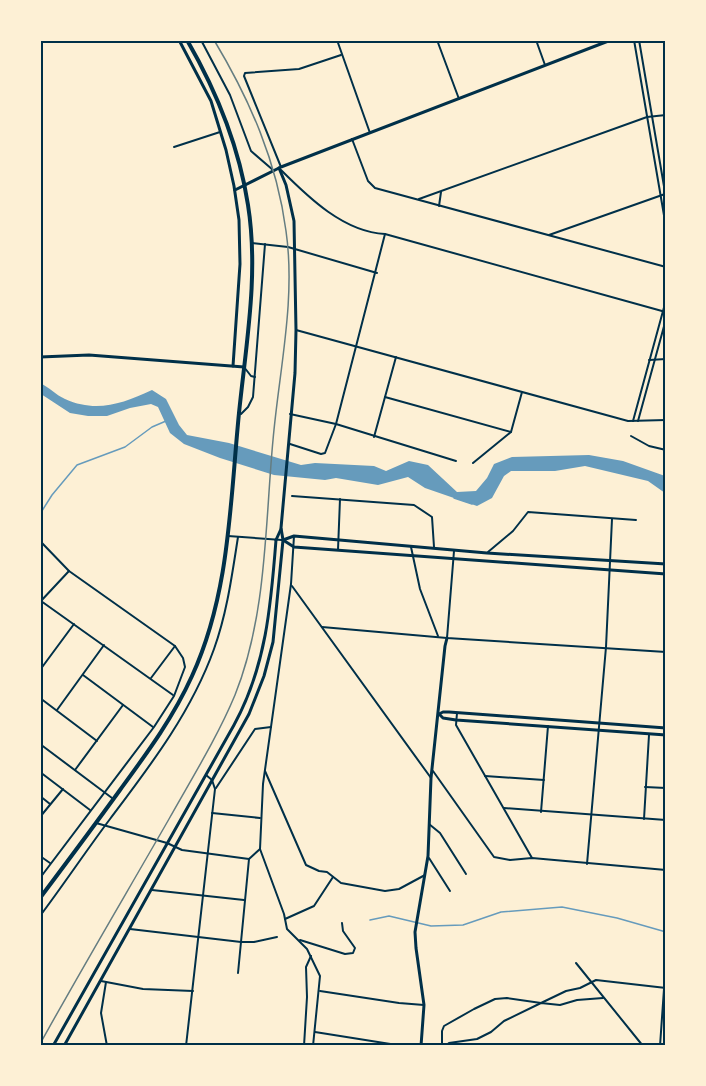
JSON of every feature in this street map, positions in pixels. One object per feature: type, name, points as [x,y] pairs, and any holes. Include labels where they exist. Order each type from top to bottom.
[{"type":"highway","points":[[40,898],[167,724],[195,669],[210,633],[218,602],[228,536],[244,368],[252,243],[245,186],[236,148],[217,98],[187,40]]},
{"type":"highway","points":[[211,101],[217,98]]},
{"type":"street","points":[[179,40],[211,101],[235,190],[240,264],[233,366]]},
{"type":"street","points":[[201,40],[230,95],[251,151],[273,170]]},
{"type":"street","points":[[337,40],[370,133]]},
{"type":"street","points":[[437,40],[459,99]]},
{"type":"street","points":[[536,40],[546,65]]},
{"type":"street","points":[[235,190],[280,167],[611,40]]},
{"type":"street","points":[[634,40],[666,227]]},
{"type":"street","points":[[639,40],[666,198]]},
{"type":"street","points":[[53,1046],[241,713],[257,674],[270,615],[276,540],[281,528],[286,486],[295,373],[296,251],[294,221],[286,185],[244,76],[245,73],[299,69],[341,55]]},
{"type":"street","points":[[419,199],[647,117],[666,115]]},
{"type":"street","points":[[174,147],[220,132]]},
{"type":"street","points":[[352,139],[371,185],[439,206],[666,267]]},
{"type":"street","points":[[280,167],[303,192],[354,226],[662,312]]},
{"type":"street","points":[[439,206],[441,192]]},
{"type":"street","points":[[549,235],[659,194],[665,194]]},
{"type":"street","points":[[375,233],[383,243]]},
{"type":"street","points":[[288,444],[324,454],[336,424],[377,273],[385,234]]},
{"type":"street","points":[[252,243],[281,246],[377,273]]},
{"type":"street","points":[[238,416],[248,407],[253,397],[265,244]]},
{"type":"street","points":[[633,421],[666,300]]},
{"type":"street","points":[[639,421],[666,319]]},
{"type":"street","points":[[296,330],[633,421],[666,420]]},
{"type":"street","points":[[40,357],[89,355],[233,366],[244,368],[251,376],[255,376]]},
{"type":"street","points":[[375,437],[396,357]]},
{"type":"street","points":[[649,360],[666,358]]},
{"type":"street","points":[[473,463],[511,432],[522,391]]},
{"type":"street","points":[[385,397],[511,432]]},
{"type":"street","points":[[290,414],[336,424],[456,461]]},
{"type":"street","points":[[631,436],[649,446],[666,450]]},
{"type":"street","points":[[292,496],[414,505],[432,517],[434,547]]},
{"type":"street","points":[[338,550],[340,499]]},
{"type":"street","points":[[487,553],[513,531],[528,512],[636,519]]},
{"type":"street","points":[[587,864],[606,647],[612,519]]},
{"type":"street","points":[[64,1046],[249,714],[264,676],[277,618],[283,540],[281,528]]},
{"type":"street","points":[[228,536],[276,540],[294,536],[487,553],[666,564]]},
{"type":"street","points":[[294,536],[291,584],[265,771],[260,818],[260,849],[287,929],[311,956],[320,976],[313,1046]]},
{"type":"street","points":[[40,916],[167,742],[181,718],[213,650],[227,606],[238,537]]},
{"type":"street","points":[[283,540],[294,547],[666,574]]},
{"type":"street","points":[[40,878],[154,727],[174,696],[185,672],[185,663],[175,646],[69,571],[42,543]]},
{"type":"street","points":[[411,545],[420,589],[438,636]]},
{"type":"street","points":[[421,1046],[424,1005],[415,932],[428,856],[431,778],[447,638],[454,549]]},
{"type":"street","points":[[69,571],[41,601],[174,696]]},
{"type":"street","points":[[291,584],[431,778]]},
{"type":"street","points":[[40,670],[75,624]]},
{"type":"street","points":[[322,627],[447,638],[666,652]]},
{"type":"street","points":[[57,710],[104,645]]},
{"type":"street","points":[[150,679],[175,646]]},
{"type":"street","points":[[83,675],[154,727]]},
{"type":"street","points":[[40,698],[97,741]]},
{"type":"street","points":[[75,770],[123,705]]},
{"type":"street","points":[[439,714],[443,712],[666,728]]},
{"type":"street","points":[[457,713],[456,725],[532,858]]},
{"type":"street","points":[[439,714],[443,718],[456,720],[666,735]]},
{"type":"street","points":[[541,812],[548,726]]},
{"type":"street","points":[[215,789],[255,729],[271,727]]},
{"type":"street","points":[[644,819],[649,734]]},
{"type":"street","points":[[40,744],[113,799]]},
{"type":"street","points":[[265,771],[306,865],[327,872],[340,883],[392,891],[425,875]]},
{"type":"street","points":[[433,771],[494,857],[510,860],[532,858],[666,870]]},
{"type":"street","points":[[40,772],[90,810]]},
{"type":"street","points":[[186,1046],[200,938],[215,789],[212,780],[206,775]]},
{"type":"street","points":[[485,776],[544,780]]},
{"type":"street","points":[[645,787],[666,788]]},
{"type":"street","points":[[40,817],[63,789]]},
{"type":"street","points":[[40,796],[50,804]]},
{"type":"street","points":[[504,808],[666,820]]},
{"type":"street","points":[[212,813],[260,818]]},
{"type":"street","points":[[96,823],[207,855],[249,859]]},
{"type":"street","points":[[429,824],[440,833],[466,874]]},
{"type":"street","points":[[238,973],[249,859],[260,849]]},
{"type":"street","points":[[40,856],[51,864]]},
{"type":"street","points":[[428,856],[450,891]]},
{"type":"street","points":[[285,919],[314,906],[333,877]]},
{"type":"street","points":[[152,890],[244,900]]},
{"type":"street","points":[[298,939],[345,954],[353,953],[355,948],[344,931],[342,923]]},
{"type":"street","points":[[129,929],[241,942],[277,937]]},
{"type":"street","points":[[304,1046],[306,967],[311,956]]},
{"type":"street","points":[[576,963],[643,1046]]},
{"type":"street","points":[[603,998],[577,1000],[560,1005],[541,1003],[500,998],[487,1002],[444,1026],[443,1046],[477,1039],[491,1032],[504,1021],[541,1003],[566,991],[580,988],[596,980],[665,988],[660,1046]]},
{"type":"street","points":[[101,981],[143,989],[193,992]]},
{"type":"street","points":[[106,982],[100,1013],[107,1046]]},
{"type":"street","points":[[320,990],[424,1005]]},
{"type":"street","points":[[315,1032],[403,1046]]},
{"type":"water","points":[[40,383],[65,399],[98,406],[119,403],[152,390],[166,399],[179,425],[187,435],[229,443],[301,465],[315,463],[374,466],[386,471],[409,461],[428,465],[457,492],[476,491],[487,478],[494,464],[512,457],[589,455],[623,461],[665,476],[665,493],[648,481],[585,466],[555,471],[511,471],[504,476],[492,498],[477,506],[425,488],[408,477],[378,485],[336,478],[325,480],[274,475],[184,444],[170,433],[158,407],[151,404],[107,416],[70,413],[41,394]]},
{"type":"waterway","points":[[40,514],[52,495],[77,465],[125,447],[152,427],[166,421]]},
{"type":"waterway","points":[[454,498],[472,504]]},
{"type":"waterway","points":[[370,920],[389,916],[431,926],[463,925],[501,912],[562,907],[617,918],[666,932]]},
{"type":"railway","points":[[40,1044],[220,727],[235,695],[245,665],[259,602],[273,440],[286,336],[289,257],[282,205],[269,156],[239,85],[214,40]]}]
